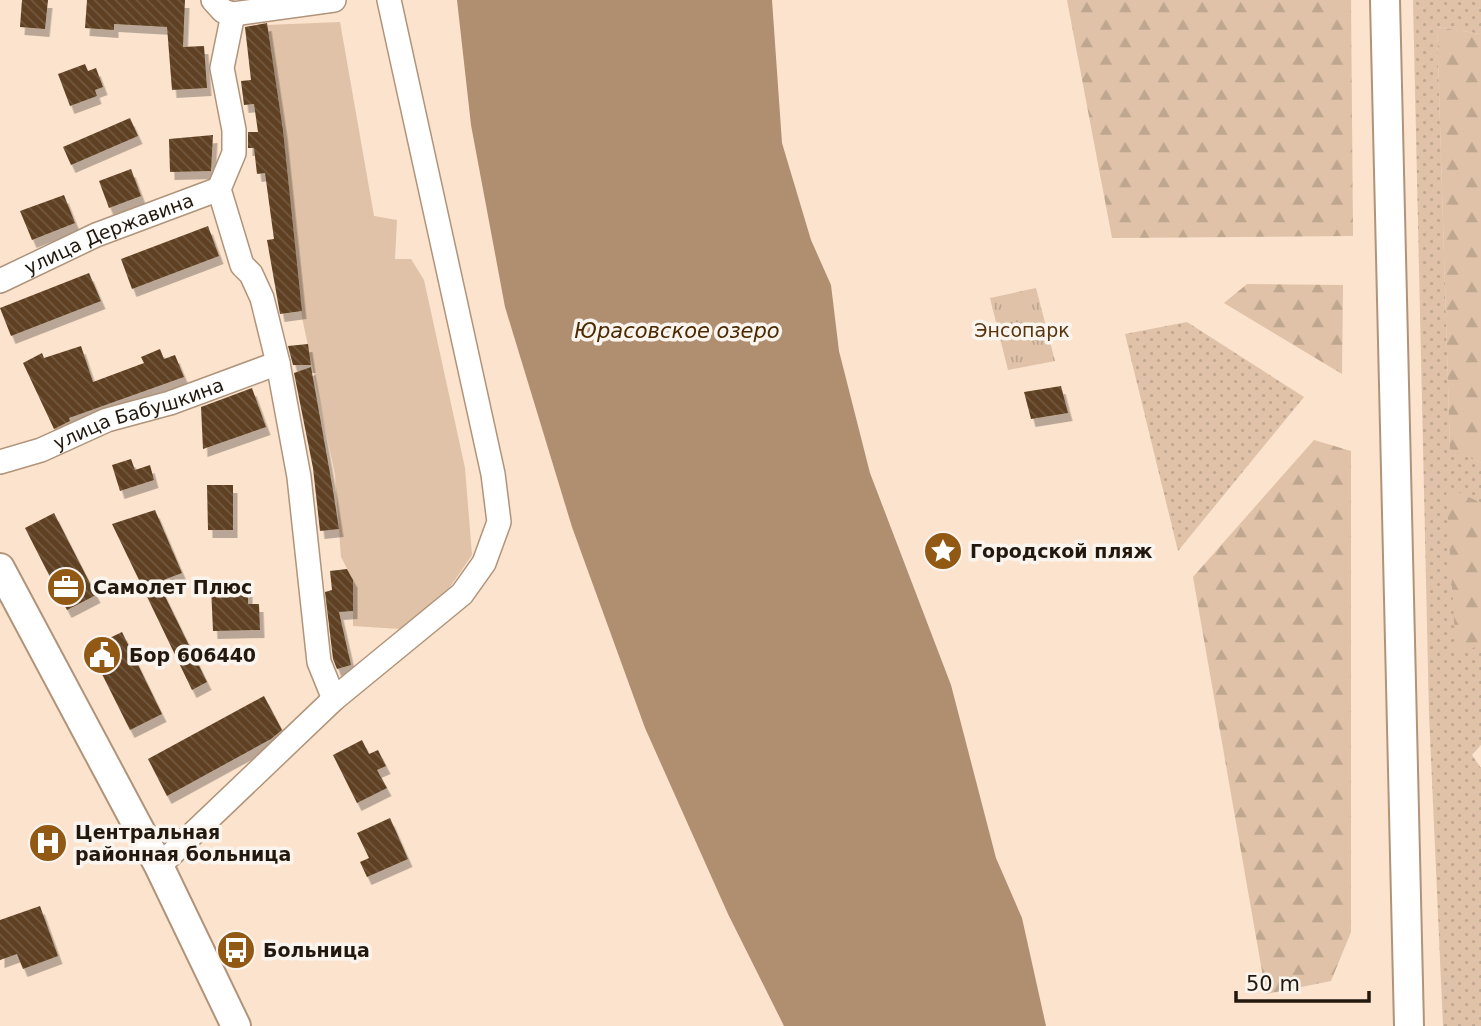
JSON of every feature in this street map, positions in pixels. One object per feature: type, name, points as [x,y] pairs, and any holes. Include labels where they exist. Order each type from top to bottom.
[{"type":"main road","points":[[1385,0],[1409,1026]]},
{"type":"main road","points":[[0,568],[159,866],[236,1026]]},
{"type":"street","points":[[213,0],[223,11],[233,14],[334,0]]},
{"type":"street","points":[[159,866],[334,699],[462,594],[484,563],[499,522],[493,474],[388,0]]},
{"type":"street","points":[[233,14],[222,68],[234,130],[234,153],[219,189],[242,265],[251,274],[262,298],[278,363],[299,477],[319,662],[334,699]]},
{"type":"street","name":"улица Державина","points":[[0,281],[96,235],[219,189]]},
{"type":"street","name":"улица Бабушкина","points":[[0,462],[41,450],[107,420],[170,402],[278,363]]},
{"type":"green space","points":[[1067,0],[1351,0],[1353,236],[1112,238]]},
{"type":"green space","points":[[1413,0],[1481,0],[1481,34],[1437,27],[1450,448],[1481,463],[1481,745],[1472,755],[1481,768],[1481,1026],[1443,1026],[1429,714]]},
{"type":"green space","points":[[340,22],[374,216],[397,220],[395,259],[411,259],[424,280],[465,468],[472,555],[448,590],[400,629],[353,626],[353,580],[341,557],[335,475],[302,317],[283,130],[267,25]]},
{"type":"green space","points":[[1437,27],[1481,34],[1481,463],[1450,449]]},
{"type":"green space","points":[[1247,284],[1343,285],[1342,374],[1224,303]]},
{"type":"green space","name":"Энсопарк","points":[[1036,288],[1055,361],[1008,370],[990,298]]},
{"type":"green space","points":[[1187,322],[1304,397],[1178,551],[1125,334]]},
{"type":"green space","points":[[1314,440],[1351,451],[1351,932],[1331,981],[1266,994],[1193,577]]},
{"type":"green space","points":[[1446,486],[1481,503],[1481,645],[1456,654]]},
{"type":"water","name":"Юрасовское озеро","points":[[457,0],[772,0],[782,143],[811,240],[831,285],[839,351],[870,473],[951,685],[996,858],[1022,918],[1046,1026],[784,1026],[728,914],[645,728],[572,527],[505,307],[471,125]]},
{"type":"building","points":[[22,0],[48,0],[45,29],[20,27]]},
{"type":"building","points":[[87,0],[185,0],[183,47],[204,46],[207,88],[172,90],[167,27],[114,24],[114,30],[85,28]]},
{"type":"building","points":[[267,23],[283,130],[302,311],[280,314],[267,240],[274,239],[265,173],[257,174],[254,148],[248,148],[248,132],[258,132],[254,104],[244,105],[241,81],[251,80],[245,27]]},
{"type":"building","points":[[85,64],[88,71],[96,68],[103,87],[95,90],[97,96],[70,106],[58,74]]},
{"type":"building","points":[[130,118],[138,136],[71,165],[63,147]]},
{"type":"building","points":[[213,135],[211,171],[170,172],[169,139]]},
{"type":"building","points":[[131,169],[141,196],[109,208],[99,181]]},
{"type":"building","points":[[64,195],[75,223],[32,240],[20,211]]},
{"type":"building","points":[[208,226],[219,256],[132,289],[121,259]]},
{"type":"building","points":[[89,273],[101,301],[11,336],[0,308]]},
{"type":"building","points":[[308,344],[311,365],[293,365],[288,346]]},
{"type":"building","points":[[81,346],[93,382],[144,363],[141,357],[160,349],[164,359],[175,355],[184,377],[69,418],[70,421],[54,429],[23,363],[42,353],[44,358]]},
{"type":"building","points":[[311,367],[339,529],[320,531],[313,468],[294,373]]},
{"type":"building","points":[[1061,386],[1068,413],[1031,419],[1024,392]]},
{"type":"building","points":[[252,388],[266,427],[203,449],[201,407]]},
{"type":"building","points":[[131,459],[135,470],[150,465],[154,480],[120,491],[112,465]]},
{"type":"building","points":[[207,485],[233,485],[233,530],[208,530]]},
{"type":"building","points":[[155,510],[182,573],[158,582],[207,682],[192,690],[112,524]]},
{"type":"building","points":[[54,513],[96,595],[67,610],[25,528]]},
{"type":"building","points":[[347,569],[353,580],[353,611],[339,612],[351,665],[337,669],[333,659],[325,592],[332,590],[330,571]]},
{"type":"building","points":[[248,586],[248,604],[259,604],[260,630],[213,631],[211,587]]},
{"type":"building","points":[[122,632],[162,714],[130,730],[89,648]]},
{"type":"building","points":[[264,696],[282,730],[271,739],[167,796],[148,759]]},
{"type":"building","points":[[362,740],[369,754],[378,750],[386,766],[377,770],[387,788],[357,803],[333,755]]},
{"type":"building","points":[[390,818],[408,859],[367,877],[360,862],[369,858],[357,833]]},
{"type":"building","points":[[40,906],[58,956],[23,969],[17,954],[0,960],[0,920]]},
{"type":"place","name":"Городской пляж","points":[[943,551]]},
{"type":"place","name":"Самолет Плюс","points":[[66,587]]},
{"type":"place","name":"Бор 606440","points":[[102,655]]},
{"type":"place","name":"Центральная районная больница","points":[[48,843]]},
{"type":"place","name":"Больница","points":[[236,950]]}]
